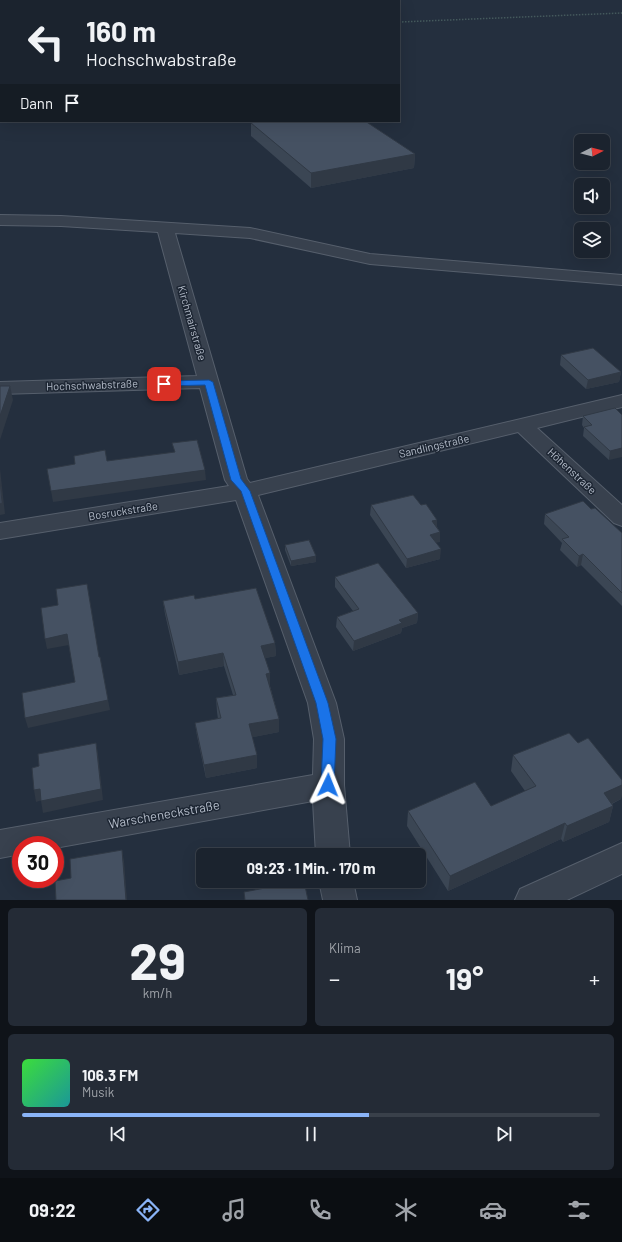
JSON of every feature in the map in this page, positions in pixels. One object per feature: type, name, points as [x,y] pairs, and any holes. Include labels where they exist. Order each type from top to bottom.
[{"type":"street","points":[[0,220],[61,221],[250,233],[370,259],[622,280]]},
{"type":"street","name":"Kirchmairstraße","points":[[165,227],[236,480],[245,491],[322,703],[329,739],[328,785],[332,848]]},
{"type":"street","name":"Hochschwabstraße","points":[[0,388],[209,382]]},
{"type":"street","name":"Sandlingstraße","points":[[245,491],[622,401]]},
{"type":"street","name":"Höhenstraße","points":[[522,425],[622,518]]},
{"type":"street","name":"Bosruckstraße","points":[[0,531],[245,491]]},
{"type":"street","name":"Warscheneckstraße","points":[[0,844],[328,785]]},
{"type":"street","points":[[532,900],[622,858]]},
{"type":"street","points":[[337,888],[340,900]]},
{"type":"path","points":[[400,22],[622,13]]},
{"type":"building","points":[[367,122],[415,154],[311,173],[251,123]]},
{"type":"building","points":[[593,348],[621,372],[588,380],[561,355]]},
{"type":"building","points":[[0,386],[10,386],[0,416]]},
{"type":"building","points":[[615,408],[622,415],[622,448],[610,451],[584,427],[592,425],[583,416]]},
{"type":"building","points":[[197,440],[205,470],[51,491],[47,469],[75,464],[74,456],[105,450],[107,461],[175,452],[172,443]]},
{"type":"building","points":[[0,479],[2,503],[0,504]]},
{"type":"building","points":[[413,495],[421,505],[426,504],[437,520],[432,521],[440,532],[430,535],[441,549],[407,559],[371,505]]},
{"type":"building","points":[[583,501],[591,509],[595,508],[622,533],[622,593],[583,554],[579,556],[562,539],[569,537],[545,514]]},
{"type":"building","points":[[309,540],[316,556],[291,561],[285,545]]},
{"type":"building","points":[[378,563],[418,613],[399,620],[402,623],[354,641],[337,617],[359,609],[335,577]]},
{"type":"building","points":[[87,584],[108,700],[25,718],[22,693],[75,682],[67,634],[45,639],[41,608],[58,605],[56,589]]},
{"type":"building","points":[[256,588],[275,643],[261,646],[270,673],[266,674],[279,719],[249,724],[257,755],[204,765],[195,723],[221,718],[216,698],[236,695],[223,653],[178,662],[163,601],[194,595],[195,599]]},
{"type":"building","points":[[569,733],[578,743],[588,738],[622,780],[622,785],[604,793],[613,806],[567,826],[565,823],[450,876],[408,811],[475,782],[491,806],[536,786],[513,755]]},
{"type":"building","points":[[96,743],[101,789],[41,801],[40,789],[34,790],[32,768],[39,766],[38,754]]},
{"type":"building","points":[[122,850],[126,900],[56,900],[55,888],[64,888],[64,879],[71,878],[70,859]]},
{"type":"building","points":[[265,888],[305,888],[308,900],[245,900],[244,892]]},
{"type":"route","points":[[164,384],[209,382],[236,480],[245,491],[322,703],[329,739],[328,785]]}]
